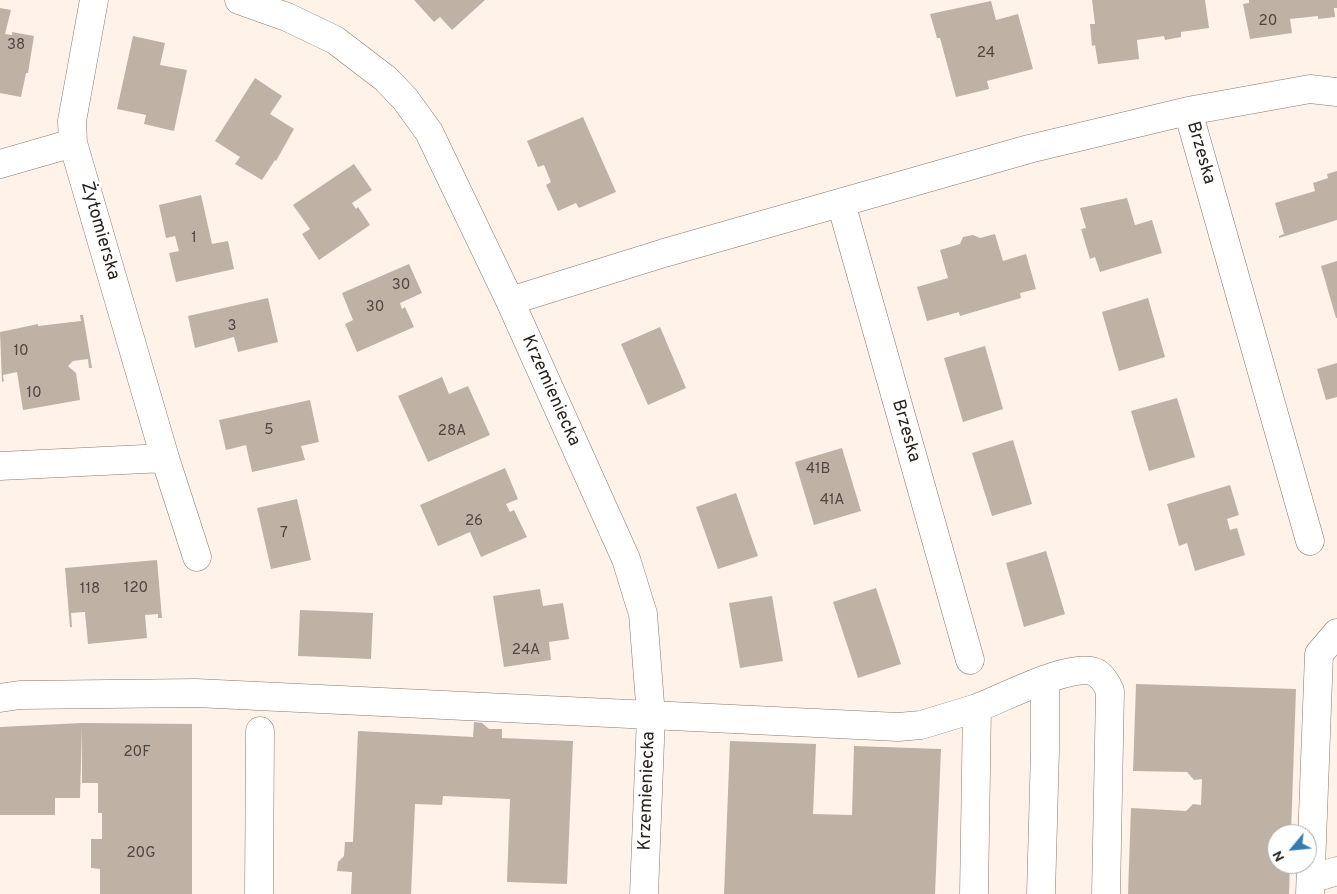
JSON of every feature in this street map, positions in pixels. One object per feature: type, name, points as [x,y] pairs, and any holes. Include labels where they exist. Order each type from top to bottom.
[{"type":"street","name":"Żytomierska","points":[[94,0],[72,122],[74,143],[165,458],[197,557]]},
{"type":"street","name":"Krzemieniecka","points":[[239,0],[287,17],[335,40],[386,79],[405,98],[429,132],[510,301],[626,559],[644,614],[651,716],[644,894]]},
{"type":"street","name":"Brzeska","points":[[510,301],[664,253],[1028,149],[1188,111],[1310,89],[1337,92]]},
{"type":"street","name":"Brzeska","points":[[1188,111],[1310,541]]},
{"type":"street","points":[[0,164],[74,143]]},
{"type":"street","name":"Brzeska","points":[[841,202],[970,660]]},
{"type":"street","points":[[0,466],[165,458]]},
{"type":"street","points":[[1311,886],[1319,654],[1337,633]]},
{"type":"street","points":[[0,698],[20,695],[196,694],[898,727],[921,725],[977,708],[1066,672],[1083,670],[1095,672],[1105,680],[1110,691],[1106,894]]},
{"type":"street","points":[[1041,894],[1045,681]]},
{"type":"street","points":[[974,894],[977,708]]},
{"type":"street","points":[[259,894],[260,731]]},
{"type":"street","points":[[1311,886],[1337,871]]},
{"type":"building","points":[[414,0],[485,0],[452,30],[440,17],[434,22]]},
{"type":"building","points":[[1092,0],[1205,0],[1209,28],[1181,32],[1181,37],[1165,40],[1164,36],[1137,40],[1139,59],[1098,64],[1095,45],[1092,46],[1090,24],[1095,24]]},
{"type":"building","points":[[1249,0],[1337,0],[1337,8],[1334,8],[1335,17],[1318,19],[1318,16],[1290,19],[1292,33],[1250,39],[1243,4],[1249,3]]},
{"type":"building","points":[[991,1],[996,20],[1018,14],[1033,69],[987,81],[989,89],[956,97],[940,38],[937,38],[930,14]]},
{"type":"building","points":[[0,8],[11,10],[5,34],[12,35],[12,32],[34,36],[28,73],[26,73],[21,97],[0,93]]},
{"type":"building","points":[[133,36],[165,43],[160,65],[187,70],[174,131],[144,124],[146,115],[117,109]]},
{"type":"building","points":[[255,78],[282,96],[270,114],[294,129],[276,161],[262,180],[235,164],[240,157],[215,141]]},
{"type":"building","points":[[583,117],[616,192],[579,208],[576,203],[558,211],[546,185],[551,182],[544,165],[538,167],[527,141]]},
{"type":"building","points":[[354,164],[372,190],[352,203],[356,209],[358,207],[370,225],[319,260],[302,234],[310,229],[293,205]]},
{"type":"building","points":[[1337,171],[1337,220],[1279,238],[1279,236],[1284,234],[1275,203],[1315,191],[1313,183],[1328,178],[1327,174]]},
{"type":"building","points":[[201,195],[212,244],[228,241],[234,269],[176,282],[169,253],[179,251],[175,236],[166,238],[159,205]]},
{"type":"building","points":[[1127,198],[1135,225],[1152,220],[1162,253],[1100,272],[1095,257],[1090,259],[1081,229],[1086,228],[1080,208]]},
{"type":"building","points":[[995,234],[1003,261],[1026,254],[1036,289],[1020,293],[1021,298],[960,316],[959,312],[927,321],[917,287],[948,278],[940,250],[960,244],[963,237],[973,235],[980,238]]},
{"type":"building","points":[[1337,261],[1337,318],[1336,318],[1321,266]]},
{"type":"building","points":[[409,264],[422,293],[400,303],[402,309],[405,307],[414,327],[357,352],[345,324],[353,320],[342,293]]},
{"type":"building","points":[[268,298],[278,342],[238,352],[234,337],[195,348],[188,316]]},
{"type":"building","points":[[1148,298],[1165,357],[1119,371],[1102,312]]},
{"type":"building","points":[[80,315],[83,315],[92,368],[89,368],[88,359],[73,361],[68,366],[76,373],[80,400],[23,410],[17,372],[3,375],[4,381],[2,382],[0,332],[38,324],[38,326],[81,321]]},
{"type":"building","points":[[660,327],[686,388],[648,405],[621,344]]},
{"type":"building","points":[[985,346],[1003,409],[963,422],[944,358]]},
{"type":"building","points":[[1337,363],[1337,397],[1326,400],[1317,369]]},
{"type":"building","points":[[442,377],[449,394],[468,386],[490,435],[428,462],[398,396]]},
{"type":"building","points":[[1177,398],[1195,457],[1149,471],[1131,411]]},
{"type":"building","points":[[310,400],[319,442],[301,446],[305,460],[252,472],[246,445],[226,450],[219,420]]},
{"type":"building","points":[[1013,440],[1032,504],[992,516],[972,453]]},
{"type":"building","points":[[842,448],[861,511],[814,525],[795,462]]},
{"type":"building","points":[[505,468],[518,499],[506,504],[510,512],[514,510],[527,537],[481,557],[470,532],[438,546],[420,505]]},
{"type":"building","points":[[1230,485],[1239,515],[1227,519],[1230,530],[1237,528],[1245,555],[1195,571],[1187,543],[1179,546],[1167,504]]},
{"type":"building","points":[[736,493],[758,556],[718,569],[696,507]]},
{"type":"building","points":[[297,499],[311,560],[271,569],[257,508]]},
{"type":"building","points":[[1046,551],[1065,614],[1024,627],[1006,563]]},
{"type":"building","points":[[157,560],[162,618],[158,618],[158,614],[145,615],[147,638],[88,644],[85,612],[71,613],[72,627],[70,627],[65,568]]},
{"type":"building","points":[[876,588],[901,664],[858,678],[833,602]]},
{"type":"building","points":[[540,589],[543,606],[563,603],[569,639],[549,642],[551,660],[504,667],[493,596]]},
{"type":"building","points":[[772,596],[783,661],[740,668],[729,603]]},
{"type":"building","points":[[300,610],[373,613],[371,659],[298,656]]},
{"type":"building","points":[[1136,684],[1296,689],[1291,824],[1267,824],[1267,874],[1290,874],[1289,894],[1128,894],[1131,808],[1186,811],[1193,804],[1201,805],[1202,779],[1194,780],[1187,772],[1133,771]]},
{"type":"building","points":[[474,722],[482,723],[489,729],[502,729],[502,738],[573,741],[567,884],[507,882],[510,799],[443,796],[442,805],[415,804],[411,894],[351,894],[352,872],[337,871],[338,862],[344,856],[345,842],[353,842],[358,731],[473,737]]},
{"type":"building","points":[[82,723],[192,724],[192,894],[100,894],[100,869],[91,868],[91,839],[102,839],[102,813],[98,813],[98,783],[82,783],[82,727],[80,798],[55,798],[55,815],[0,815],[0,727]]},
{"type":"building","points":[[730,741],[816,744],[813,814],[852,815],[854,746],[941,749],[935,894],[724,894]]}]
